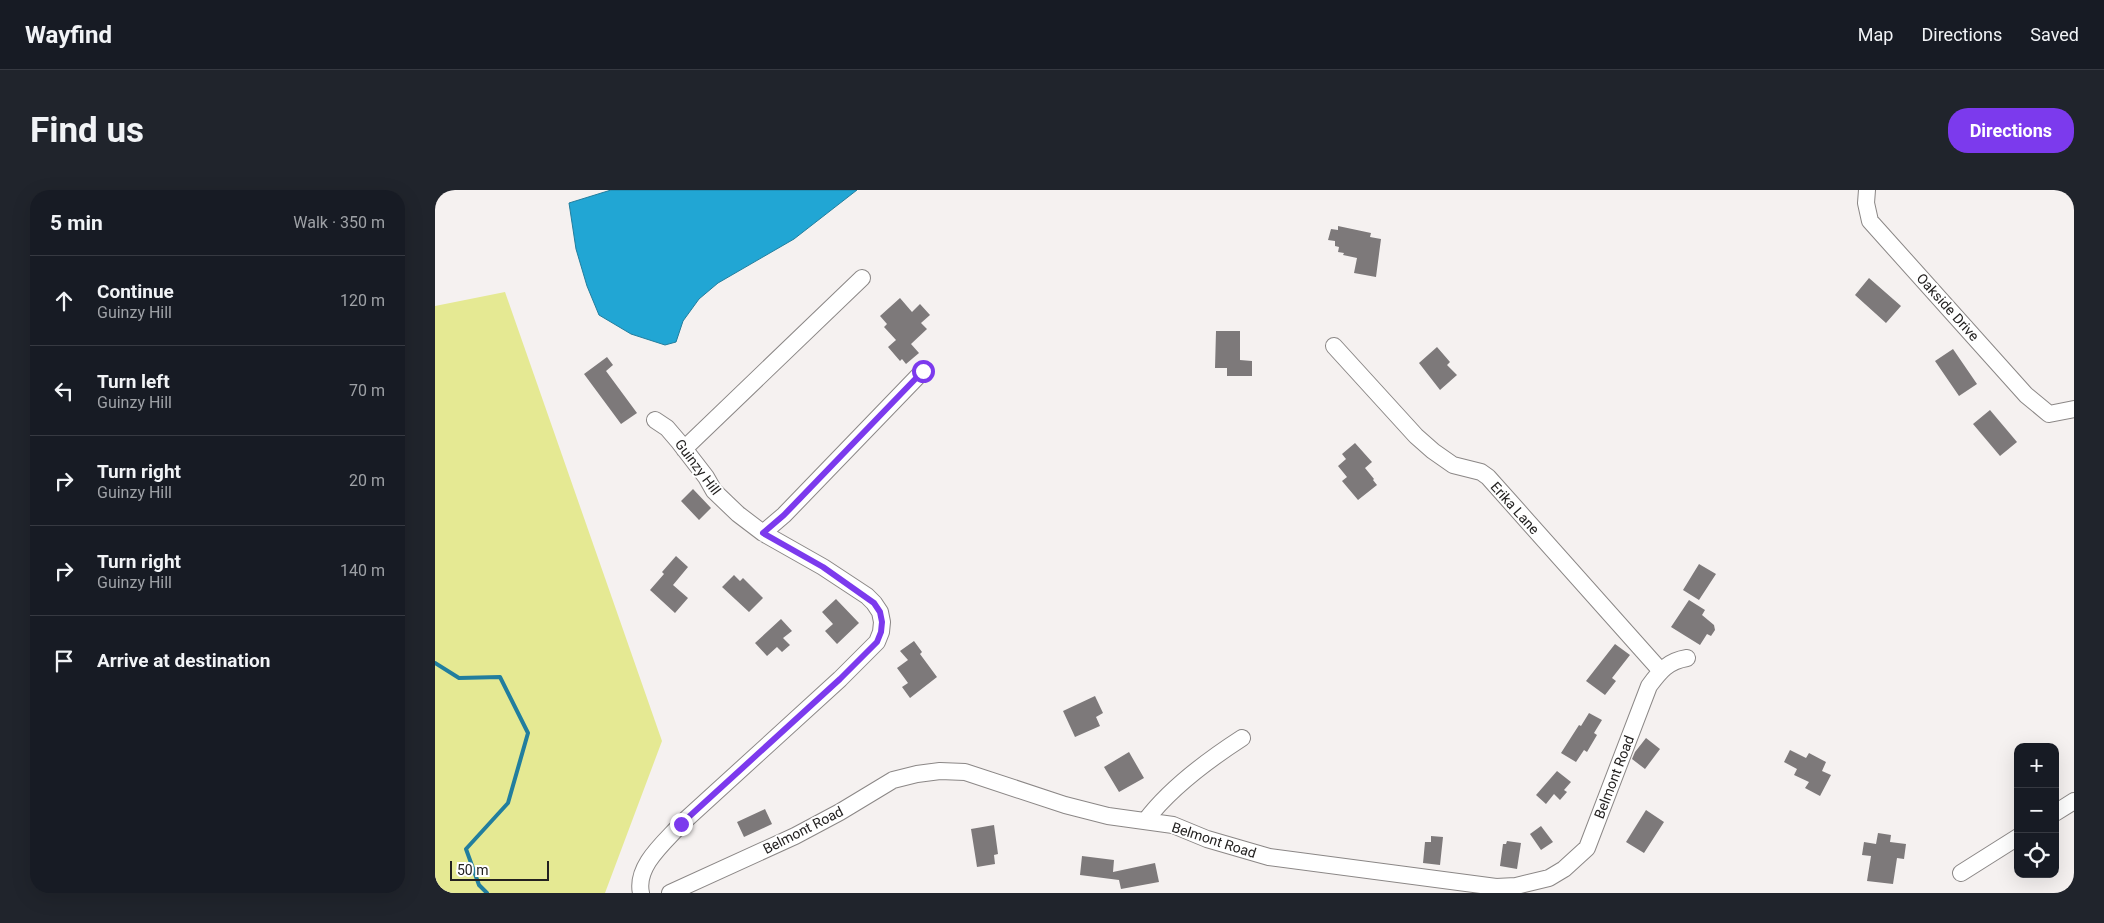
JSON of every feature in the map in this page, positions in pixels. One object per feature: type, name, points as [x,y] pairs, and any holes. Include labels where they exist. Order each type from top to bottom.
[{"type":"street","name":"Oakside Drive","points":[[1867,190],[1866,203],[1870,221],[2026,395],[2049,414],[2074,410]]},
{"type":"street","points":[[684,449],[862,278]]},
{"type":"street","name":"Erika Lane","points":[[1334,346],[1416,436],[1433,451],[1453,465],[1481,472],[1488,477],[1660,670]]},
{"type":"street","points":[[763,533],[784,515],[923,371]]},
{"type":"street","name":"Guinzy Hill","points":[[641,893],[641,878],[644,869],[681,824],[840,679],[877,642],[882,622],[880,612],[867,596],[823,567],[763,533],[738,514],[714,491],[706,477],[667,428],[655,420]]},
{"type":"street","points":[[1660,670],[1678,659],[1687,658]]},
{"type":"street","name":"Belmont Road","points":[[670,893],[795,836],[893,780],[941,771],[965,772],[1065,805],[1108,816],[1173,825],[1207,840],[1269,857],[1496,887],[1536,882],[1564,869],[1587,848],[1649,686],[1660,670]]},
{"type":"street","points":[[1146,820],[1158,805],[1216,755],[1242,738]]},
{"type":"street","points":[[2059,810],[2074,801]]},
{"type":"street","points":[[1961,873],[2014,840]]},
{"type":"green space","points":[[505,292],[662,741],[605,893],[435,893],[435,306]]},
{"type":"water","points":[[611,190],[857,190],[794,239],[718,283],[699,299],[683,321],[676,342],[665,345],[631,334],[599,315],[587,286],[576,249],[569,203]]},
{"type":"building","points":[[1338,226],[1371,233],[1370,237],[1381,239],[1376,277],[1354,273],[1357,258],[1338,252],[1339,247],[1335,246],[1335,241],[1328,240],[1331,229],[1338,230]]},
{"type":"building","points":[[1869,278],[1901,306],[1886,323],[1855,295]]},
{"type":"building","points":[[900,298],[912,312],[920,304],[930,315],[921,323],[927,329],[911,344],[919,353],[906,364],[902,359],[900,361],[888,347],[896,340],[884,327],[887,324],[880,316]]},
{"type":"building","points":[[1216,331],[1240,331],[1240,360],[1252,361],[1252,376],[1227,376],[1227,368],[1215,368]]},
{"type":"building","points":[[1437,347],[1450,362],[1447,365],[1457,375],[1440,390],[1419,363]]},
{"type":"building","points":[[1953,349],[1977,384],[1959,396],[1935,361]]},
{"type":"building","points":[[607,357],[613,365],[606,371],[637,413],[621,424],[584,374]]},
{"type":"building","points":[[1990,410],[2017,442],[2000,456],[1973,424]]},
{"type":"building","points":[[1355,443],[1372,462],[1365,468],[1377,485],[1358,500],[1342,481],[1347,477],[1338,466],[1346,459],[1342,454]]},
{"type":"building","points":[[693,489],[711,508],[699,520],[681,501]]},
{"type":"building","points":[[676,556],[688,567],[673,585],[688,598],[675,613],[650,590]]},
{"type":"building","points":[[1699,564],[1716,574],[1699,600],[1683,590]]},
{"type":"building","points":[[734,575],[740,581],[743,578],[763,598],[749,612],[722,587]]},
{"type":"building","points":[[836,599],[859,623],[837,644],[825,631],[833,624],[822,612]]},
{"type":"building","points":[[1689,600],[1705,610],[1702,615],[1714,625],[1715,630],[1711,636],[1707,634],[1700,645],[1671,627]]},
{"type":"building","points":[[781,619],[792,631],[783,638],[790,645],[782,652],[777,647],[767,656],[755,643]]},
{"type":"building","points":[[914,641],[922,652],[920,654],[937,677],[910,698],[902,687],[908,683],[897,668],[908,660],[900,651]]},
{"type":"building","points":[[1615,644],[1630,655],[1612,678],[1616,681],[1605,695],[1586,681]]},
{"type":"building","points":[[1095,696],[1103,713],[1096,717],[1100,726],[1075,737],[1063,711]]},
{"type":"building","points":[[1589,713],[1602,720],[1594,733],[1597,735],[1587,752],[1584,750],[1576,762],[1561,753]]},
{"type":"building","points":[[1646,738],[1660,749],[1645,769],[1632,759]]},
{"type":"building","points":[[1790,750],[1806,758],[1809,753],[1826,762],[1822,771],[1831,775],[1820,796],[1805,788],[1809,782],[1794,775],[1797,769],[1784,762]]},
{"type":"building","points":[[1129,752],[1144,778],[1119,792],[1104,767]]},
{"type":"building","points":[[1557,771],[1571,782],[1564,790],[1567,792],[1560,800],[1554,794],[1546,804],[1536,795]]},
{"type":"building","points":[[765,809],[772,824],[744,837],[737,822]]},
{"type":"building","points":[[1646,810],[1664,822],[1644,853],[1626,842]]},
{"type":"building","points":[[994,825],[998,854],[994,855],[995,864],[977,867],[971,829]]},
{"type":"building","points":[[1541,826],[1553,842],[1541,850],[1530,834]]},
{"type":"building","points":[[1878,833],[1891,835],[1890,842],[1906,844],[1904,859],[1897,858],[1893,884],[1867,881],[1871,856],[1862,855],[1864,842],[1876,844]]},
{"type":"building","points":[[1431,836],[1443,837],[1440,865],[1423,863],[1425,842],[1431,842]]},
{"type":"building","points":[[1507,841],[1521,843],[1517,869],[1500,866],[1503,844],[1506,844]]},
{"type":"building","points":[[1082,856],[1114,860],[1113,872],[1155,863],[1159,882],[1121,889],[1119,880],[1080,875]]},
{"type":"waterway","points":[[435,663],[459,678],[500,677],[528,733],[508,803],[466,849],[479,885],[487,893]]},
{"type":"route","points":[[681,824],[746,767],[877,642],[882,622],[880,612],[867,596],[857,592],[823,567],[763,533],[784,515],[923,371]]}]
